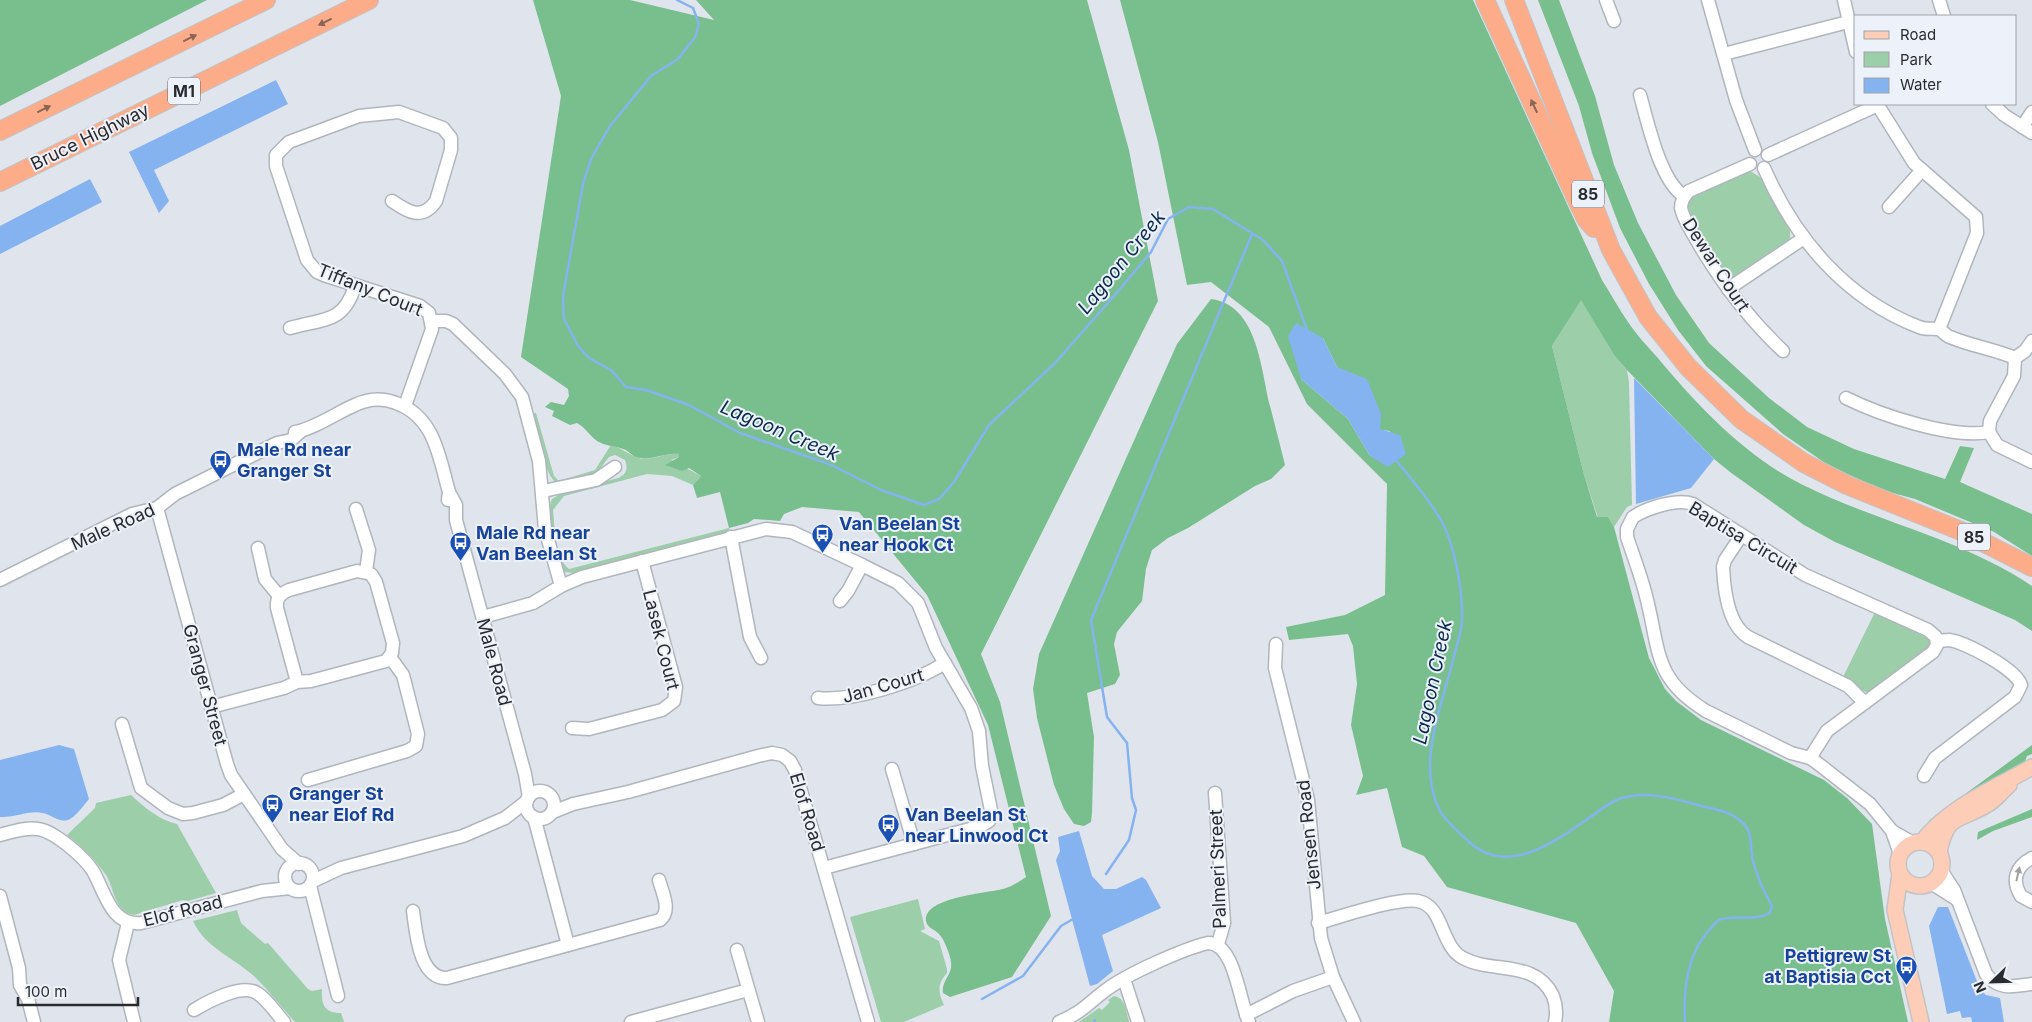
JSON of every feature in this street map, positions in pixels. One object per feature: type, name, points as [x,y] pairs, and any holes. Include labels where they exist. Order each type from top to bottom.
[{"type":"highway","name":"M1","points":[[0,131],[266,0]]},
{"type":"highway","name":"Bruce Highway","points":[[0,182],[369,0]]},
{"type":"highway","points":[[1485,0],[1586,219],[1594,228]]},
{"type":"highway","name":"85","points":[[1507,0],[1594,228],[1614,272],[1638,314],[1677,365],[1721,410],[1758,441],[1801,470],[1847,492],[1900,511],[1912,512]]},
{"type":"highway","points":[[1514,0],[1539,65]]},
{"type":"highway","name":"85","points":[[1521,0],[1540,52],[1539,65],[1610,250],[1637,299],[1674,351],[1723,403],[1782,450],[1847,485],[1961,530],[2032,568]]},
{"type":"main road","points":[[1921,1022],[1900,923],[1895,910],[1900,874],[1898,867],[1900,854],[1960,808],[2032,767]]},
{"type":"main road","points":[[1900,923],[1903,902],[1941,870],[1939,852],[1942,835],[1950,824],[1962,814],[1991,802],[2016,776]]},
{"type":"main road","points":[[1917,842],[1928,844],[1939,852]]},
{"type":"main road","points":[[1900,874],[1910,884],[1924,885]]},
{"type":"street","points":[[1606,0],[1614,21]]},
{"type":"street","points":[[1708,0],[1736,100],[1755,150]]},
{"type":"street","points":[[1844,0],[1854,44]]},
{"type":"street","points":[[1940,0],[1944,15]]},
{"type":"street","points":[[1724,54],[1848,22]]},
{"type":"street","points":[[1640,95],[1654,141],[1671,185],[1684,196],[1694,188],[1750,164]]},
{"type":"street","points":[[1768,155],[1876,105]]},
{"type":"street","points":[[1879,105],[1909,156],[1922,170],[1976,217],[1977,233],[1938,329]]},
{"type":"street","points":[[1993,105],[2004,115],[2027,130],[2032,112]]},
{"type":"street","name":"Tiffany Court","points":[[392,201],[415,214],[422,213],[432,207],[436,201],[452,150],[451,138],[443,128],[399,112],[368,114],[289,142],[276,155],[276,166],[307,260],[317,272],[420,306],[429,313],[432,321],[428,342],[405,406]]},
{"type":"street","points":[[1755,150],[1764,150],[1768,155],[1769,161],[1764,168],[1758,170],[1750,164],[1750,154],[1755,150]]},
{"type":"street","points":[[1764,168],[1804,238],[1832,271],[1876,306],[1920,328],[1938,329],[1950,338],[2015,358],[2025,352],[2032,340]]},
{"type":"street","points":[[1889,207],[1922,170]]},
{"type":"street","name":"Dewar Court","points":[[1684,196],[1681,206],[1685,219],[1728,289],[1752,320],[1783,351]]},
{"type":"street","points":[[1728,289],[1804,238]]},
{"type":"street","points":[[290,328],[338,315],[348,305],[355,286]]},
{"type":"street","points":[[432,321],[446,321],[453,324],[516,387],[525,406],[540,461],[545,529],[561,586]]},
{"type":"street","points":[[2015,358],[2014,376],[1990,421],[1989,432],[1997,445],[2032,462]]},
{"type":"street","points":[[1846,398],[1878,412],[1935,428],[1972,435],[1989,432]]},
{"type":"street","name":"Male Road","points":[[0,580],[132,514],[157,508],[175,494],[277,443],[291,440],[302,430],[364,402],[390,401],[405,406],[422,420],[431,432],[448,492],[456,505],[456,520],[525,774],[539,808]]},
{"type":"street","points":[[543,491],[596,480],[615,467]]},
{"type":"street","name":"Baptisa Circuit","points":[[1900,854],[1892,831],[1864,798],[1810,758],[1791,753],[1706,711],[1689,700],[1675,686],[1660,661],[1655,646],[1648,601],[1627,529],[1629,523],[1639,514],[1675,502],[1687,501],[1700,507],[1741,536],[1819,583],[1928,630],[1937,641]]},
{"type":"street","name":"Granger Street","points":[[157,508],[227,764],[244,794],[282,849],[304,866]]},
{"type":"street","points":[[356,509],[369,550],[366,571]]},
{"type":"street","points":[[483,617],[532,603],[561,586],[582,577],[766,529],[792,532],[898,584],[910,593],[920,609],[936,648],[965,695],[978,730],[982,766],[992,814],[989,821],[981,826],[824,868]]},
{"type":"street","points":[[1741,536],[1723,567],[1732,615],[1738,628],[1748,637],[1848,686],[1865,703]]},
{"type":"street","points":[[731,537],[750,636],[761,658]]},
{"type":"street","points":[[258,548],[265,579],[279,596]]},
{"type":"street","name":"Lasek Court","points":[[572,728],[588,729],[662,710],[674,701],[676,687],[642,561]]},
{"type":"street","points":[[840,601],[848,591],[862,565]]},
{"type":"street","points":[[297,682],[277,608],[276,601],[279,596],[289,590],[356,570],[366,571],[374,578],[383,608],[392,643],[390,658],[402,675],[418,734],[419,749],[308,780]]},
{"type":"street","points":[[1810,758],[1822,736],[1933,652],[1937,641],[1954,642],[1992,659],[2015,675],[2021,685],[2015,696],[1935,758],[1924,776]]},
{"type":"street","name":"Jensen Road","points":[[1276,644],[1275,668],[1308,800],[1318,923],[1333,976],[1354,1022]]},
{"type":"street","points":[[211,707],[284,688],[297,682],[310,682],[390,658]]},
{"type":"street","name":"Jan Court","points":[[818,698],[842,699],[919,678],[945,663]]},
{"type":"street","points":[[122,724],[141,788],[168,808],[184,814],[193,814],[231,802],[244,794]]},
{"type":"street","name":"Elof Road","points":[[0,835],[31,828],[47,831],[54,835],[88,864],[114,913],[128,923],[141,923],[262,891],[303,886],[341,868],[463,836],[505,818],[539,808],[573,804],[654,785],[752,757],[778,754],[787,758],[795,770],[868,1022]]},
{"type":"street","points":[[892,769],[914,844]]},
{"type":"street","points":[[525,774],[542,791],[539,808],[540,841],[568,945]]},
{"type":"street","name":"Palmeri Street","points":[[1215,793],[1224,923],[1218,944]]},
{"type":"street","name":"Baptisa Circuit","points":[[1892,831],[1917,842]]},
{"type":"street","name":"Granger Street","points":[[282,849],[286,873],[303,886]]},
{"type":"street","points":[[2032,858],[2020,866],[2016,878],[2021,896],[2032,902]]},
{"type":"street","name":"Elof Road","points":[[262,891],[286,873],[292,865],[341,868]]},
{"type":"street","points":[[304,866],[312,871],[303,886],[316,909],[338,996]]},
{"type":"street","points":[[1941,870],[1954,890],[1986,974],[2001,987],[2032,984]]},
{"type":"street","points":[[414,911],[425,964],[433,975],[440,978],[660,920],[664,916],[666,908],[659,880]]},
{"type":"street","points":[[1924,885],[1956,899]]},
{"type":"street","points":[[0,896],[20,968],[20,985],[28,999],[34,1022]]},
{"type":"street","points":[[1318,923],[1406,900],[1421,901],[1434,912],[1448,946],[1459,956],[1475,962],[1518,969],[1538,977],[1546,984],[1555,1000],[1555,1022]]},
{"type":"street","points":[[128,923],[119,960],[134,1022]]},
{"type":"street","points":[[1059,1022],[1083,1011],[1106,990],[1124,979],[1203,944],[1218,944],[1228,957],[1247,1018],[1293,992],[1333,976]]},
{"type":"street","points":[[737,950],[758,1022]]},
{"type":"street","points":[[1124,979],[1138,1022]]},
{"type":"street","points":[[194,1010],[210,1000],[249,990],[257,992],[284,1022]]},
{"type":"street","points":[[631,1022],[661,1018],[748,990]]},
{"type":"green space","points":[[0,0],[207,0],[0,106]]},
{"type":"green space","points":[[533,0],[630,0],[714,20],[696,0],[1087,0],[1129,150],[1158,301],[981,654],[1000,702],[1051,916],[1012,977],[950,997],[943,993],[944,984],[951,967],[950,959],[941,936],[929,927],[926,921],[928,913],[935,906],[945,901],[1006,888],[1026,877],[988,725],[927,595],[859,512],[802,507],[784,514],[780,521],[754,519],[748,523],[729,528],[720,492],[697,498],[693,485],[701,476],[689,468],[682,471],[665,465],[679,457],[679,454],[646,458],[636,457],[625,450],[603,444],[594,439],[577,423],[570,425],[552,416],[554,411],[545,407],[551,402],[564,405],[569,396],[568,389],[521,357],[561,96]]},
{"type":"green space","points":[[1120,0],[1473,0],[1602,280],[1634,331],[1688,393],[1741,444],[1760,459],[1801,484],[1976,555],[2005,569],[2032,586],[2032,631],[2015,620],[1835,542],[1804,525],[1714,459],[1614,355],[1581,300],[1552,346],[1584,475],[1597,517],[1608,517],[1614,527],[1649,658],[1665,689],[1676,701],[1701,720],[1824,780],[1847,798],[1872,824],[1885,919],[1908,1022],[1609,1022],[1614,991],[1576,923],[1447,887],[1424,856],[1402,847],[1387,788],[1356,795],[1363,776],[1351,725],[1357,684],[1353,646],[1348,634],[1289,640],[1286,627],[1345,615],[1385,595],[1387,484],[1307,404],[1269,327],[1211,282],[1187,285],[1158,142]],"holes":[[[1323,338],[1337,367],[1380,430],[1390,431],[1370,456],[1348,419],[1301,379]]]},
{"type":"green space","points":[[1538,0],[1559,0],[1595,96],[1614,165],[1638,223],[1676,295],[1709,343],[1769,398],[1807,427],[1854,449],[1945,479],[1960,446],[1974,448],[1960,482],[2032,514],[2032,556],[1994,532],[1915,499],[1882,490],[1828,465],[1783,434],[1706,366],[1678,330],[1649,284],[1620,228],[1592,153],[1579,106]]},
{"type":"green space","points":[[1750,171],[1763,179],[1790,227],[1790,240],[1737,279],[1726,277],[1690,220],[1685,208],[1691,194]]},
{"type":"green space","points":[[1211,299],[1227,304],[1239,313],[1255,341],[1285,465],[1271,479],[1255,486],[1188,528],[1168,538],[1152,550],[1146,569],[1142,601],[1117,632],[1114,644],[1120,675],[1115,684],[1087,693],[1094,737],[1092,813],[1091,822],[1084,826],[1074,824],[1064,809],[1054,785],[1037,718],[1033,689],[1039,654],[1177,344]]},
{"type":"green space","points":[[1581,299],[1614,355],[1627,370],[1629,383],[1632,505],[1627,507],[1614,527],[1608,517],[1598,518],[1584,475],[1552,346]]},
{"type":"green space","points":[[532,413],[536,413],[554,476],[559,481],[595,470],[611,445],[641,459],[679,454],[679,457],[671,460],[701,476],[693,485],[672,476],[647,474],[564,496],[553,510],[558,550],[564,564],[569,569],[729,528],[730,532],[575,573],[564,572],[557,558],[550,525],[552,499],[562,493],[618,478],[625,473],[626,463],[625,460],[615,455],[609,457],[596,474],[558,484],[553,480],[545,463]]},
{"type":"green space","points":[[1875,612],[1927,635],[1931,645],[1870,692],[1866,692],[1842,679]]},
{"type":"green space","points":[[2032,745],[2032,754],[2027,756],[2025,761],[1927,822]]},
{"type":"green space","points":[[131,795],[158,816],[177,824],[216,893],[188,901],[183,900],[134,915],[123,910],[102,869],[67,835],[95,808],[96,803]]},
{"type":"green space","points":[[2032,809],[2032,817],[1993,831],[1977,840],[1978,832]]},
{"type":"green space","points":[[918,899],[925,929],[920,931],[939,941],[947,969],[947,973],[940,985],[944,1005],[904,1022],[881,1022],[850,917]]},
{"type":"green space","points":[[237,910],[241,923],[265,944],[268,943],[308,989],[312,991],[322,989],[322,999],[325,1007],[335,1013],[341,1013],[344,1022],[295,1022],[256,978],[205,939],[193,921]]},
{"type":"green space","points":[[1114,996],[1123,1002],[1129,1022],[1079,1022],[1099,1008],[1102,1010],[1110,1002],[1108,1000]]},
{"type":"water","points":[[276,80],[288,104],[154,170],[169,201],[159,213],[129,152]]},
{"type":"water","points":[[90,179],[102,202],[0,254],[0,226]]},
{"type":"water","points":[[1296,323],[1323,338],[1337,367],[1367,379],[1381,414],[1380,429],[1400,435],[1406,454],[1388,467],[1370,456],[1348,419],[1301,379],[1288,336]]},
{"type":"water","points":[[1634,378],[1714,459],[1691,488],[1636,504]]},
{"type":"water","points":[[59,745],[74,749],[89,799],[83,807],[73,817],[66,820],[59,820],[37,812],[0,817],[0,760]]},
{"type":"water","points":[[1079,831],[1092,876],[1104,889],[1116,889],[1142,877],[1146,880],[1161,908],[1102,935],[1113,971],[1097,984],[1090,986],[1056,860],[1060,851],[1058,837]]},
{"type":"water","points":[[1938,907],[1948,907],[1980,989],[1986,995],[2000,998],[2004,1022],[1972,1022],[1971,1017],[1962,1018],[1960,1011],[1947,1014],[1929,926]]},
{"type":"waterway","name":"Lagoon Creek","points":[[677,0],[693,8],[699,24],[695,37],[678,59],[651,76],[610,126],[591,159],[583,184],[563,297],[564,319],[578,346],[589,358],[611,370],[626,387],[646,390],[689,405],[740,433],[829,464],[881,490],[924,505],[939,499],[954,482],[989,425],[1056,362],[1120,289],[1151,252],[1168,219],[1189,207],[1213,209],[1263,240],[1282,261],[1307,330]]},
{"type":"waterway","points":[[1106,874],[1129,840],[1136,810],[1132,798],[1127,743],[1107,717],[1091,620],[1252,234]]},
{"type":"waterway","name":"Lagoon Creek","points":[[1396,460],[1442,522],[1451,544],[1460,583],[1461,629],[1438,713],[1431,752],[1430,772],[1433,791],[1439,809],[1449,822],[1469,842],[1485,852],[1500,856],[1516,856],[1548,844],[1605,806],[1629,796],[1659,796],[1722,811],[1733,815],[1746,827],[1750,836],[1755,867],[1772,906],[1770,913],[1759,917],[1720,920],[1715,923],[1702,939],[1691,961],[1688,973],[1685,997],[1685,1022]]},
{"type":"waterway","points":[[982,999],[1023,976],[1061,926],[1073,919]]},
{"type":"place","name":"Male Rd near Granger St","points":[[221,479]]},
{"type":"place","name":"Van Beelan St near Hook Ct","points":[[823,553]]},
{"type":"place","name":"Male Rd near Van Beelan St","points":[[460,562]]},
{"type":"place","name":"Granger St near Elof Rd","points":[[273,823]]},
{"type":"place","name":"Van Beelan St near Linwood Ct","points":[[889,844]]},
{"type":"place","name":"Pettigrew St at Baptisia Cct","points":[[1907,985]]}]
